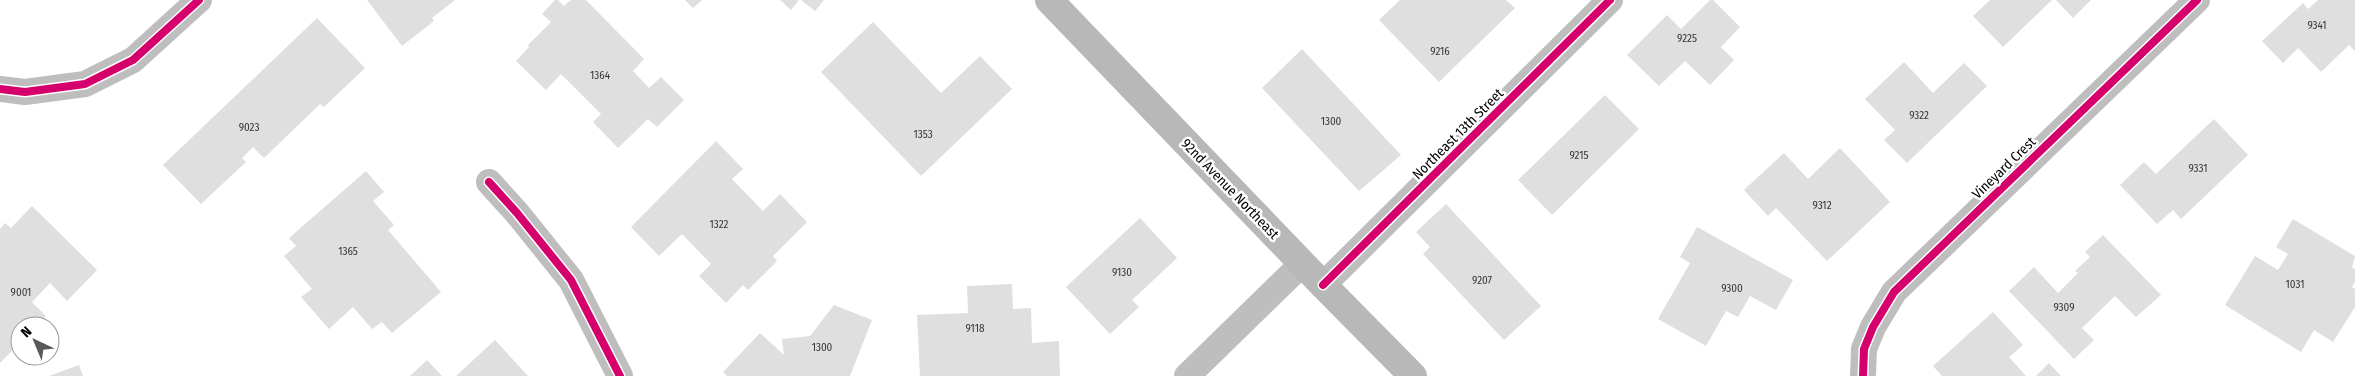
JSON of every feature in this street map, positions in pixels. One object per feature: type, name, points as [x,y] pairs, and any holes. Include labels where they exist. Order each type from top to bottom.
[{"type":"main road","name":"92nd Avenue Northeast","points":[[1048,0],[1322,285],[1413,376]]},
{"type":"street","points":[[0,89],[25,92],[84,84],[133,60],[199,0]]},
{"type":"street","name":"Northeast 13th Street","points":[[1322,285],[1385,226],[1610,0]]},
{"type":"street","name":"Vineyard Crest","points":[[1863,375],[1864,349],[1873,327],[1894,292],[2197,0]]},
{"type":"street","points":[[489,182],[517,213],[571,280],[620,376]]},
{"type":"street","points":[[1187,376],[1302,264]]},
{"type":"building","points":[[367,0],[455,0],[432,18],[434,21],[402,46]]},
{"type":"building","points":[[555,0],[558,0],[564,6],[571,0],[586,0],[644,59],[633,71],[649,88],[661,77],[684,100],[657,127],[648,119],[618,148],[593,122],[601,114],[561,74],[546,90],[516,61],[529,47],[528,45],[551,22],[542,14]]},
{"type":"building","points":[[685,0],[702,0],[693,8]]},
{"type":"building","points":[[780,0],[799,0],[791,10]]},
{"type":"building","points":[[801,0],[824,0],[815,11]]},
{"type":"building","points":[[1400,0],[1506,0],[1515,8],[1439,82],[1379,20]]},
{"type":"building","points":[[1710,0],[1713,0],[1740,27],[1721,47],[1734,60],[1710,85],[1685,61],[1659,86],[1627,55],[1667,15],[1681,29]]},
{"type":"building","points":[[1990,0],[2052,0],[2003,47],[1973,16]]},
{"type":"building","points":[[2056,0],[2091,0],[2073,18]]},
{"type":"building","points":[[2318,0],[2355,0],[2355,51],[2349,45],[2321,72],[2298,48],[2283,63],[2262,41],[2303,3],[2308,9]]},
{"type":"building","points":[[317,18],[365,68],[324,107],[320,104],[264,158],[253,147],[242,158],[246,162],[201,204],[163,165]]},
{"type":"building","points":[[873,22],[941,93],[980,56],[1012,89],[921,176],[821,72]]},
{"type":"building","points":[[1302,49],[1401,155],[1359,191],[1262,88]]},
{"type":"building","points":[[1904,62],[1933,93],[1964,63],[1987,86],[1907,163],[1884,140],[1895,130],[1865,99]]},
{"type":"building","points":[[1605,95],[1639,129],[1552,215],[1518,180]]},
{"type":"building","points":[[2214,119],[2248,155],[2181,219],[2173,210],[2157,224],[2120,185],[2144,162],[2156,174]]},
{"type":"building","points":[[716,141],[743,169],[732,179],[763,211],[780,194],[807,222],[773,256],[777,261],[748,290],[743,285],[726,303],[699,276],[711,264],[682,234],[659,256],[631,227]]},
{"type":"building","points":[[1840,148],[1890,202],[1827,261],[1776,208],[1768,216],[1744,190],[1784,153],[1808,179]]},
{"type":"building","points":[[366,171],[384,192],[373,201],[394,225],[388,230],[441,292],[392,333],[382,322],[372,329],[353,307],[329,329],[301,297],[312,289],[284,256],[296,246],[289,238]]},
{"type":"building","points":[[1446,204],[1541,306],[1504,340],[1423,254],[1430,247],[1416,232]]},
{"type":"building","points":[[32,206],[97,270],[67,301],[50,283],[32,302],[46,316],[10,316],[10,353],[0,363],[0,229],[5,223],[11,228]]},
{"type":"building","points":[[1140,218],[1177,258],[1132,300],[1139,307],[1110,334],[1066,287]]},
{"type":"building","points":[[2293,219],[2355,256],[2352,268],[2355,269],[2355,282],[2352,287],[2355,289],[2355,307],[2333,342],[2314,330],[2301,352],[2225,305],[2255,256],[2278,270],[2288,254],[2276,247]]},
{"type":"building","points":[[1697,227],[1793,280],[1776,310],[1750,296],[1738,317],[1726,311],[1706,346],[1658,319],[1690,263],[1680,257]]},
{"type":"building","points":[[2103,235],[2161,295],[2136,317],[2115,296],[2082,328],[2094,340],[2074,359],[2009,291],[2034,267],[2058,293],[2078,273],[2075,271],[2090,257],[2085,252]]},
{"type":"building","points":[[1012,284],[1013,309],[1031,308],[1032,343],[1059,341],[1060,376],[920,376],[917,315],[968,313],[967,286]]},
{"type":"building","points":[[834,305],[872,320],[850,376],[727,376],[723,372],[760,333],[784,355],[782,339],[810,336]]},
{"type":"building","points":[[1993,312],[2023,345],[2009,357],[2026,376],[1942,376],[1933,366]]},
{"type":"building","points":[[495,340],[528,376],[456,376]]},
{"type":"building","points":[[427,360],[442,376],[410,376]]},
{"type":"building","points":[[2049,363],[2061,376],[2036,376]]},
{"type":"building","points":[[79,365],[83,376],[49,376]]},
{"type":"cycle path","points":[[0,89],[25,92],[85,84],[133,60],[199,0]]},
{"type":"cycle path","points":[[1323,285],[1610,0]]},
{"type":"cycle path","points":[[1863,376],[1864,349],[1873,327],[1894,292],[2197,0]]},
{"type":"cycle path","points":[[489,182],[517,213],[571,280],[620,376]]}]
